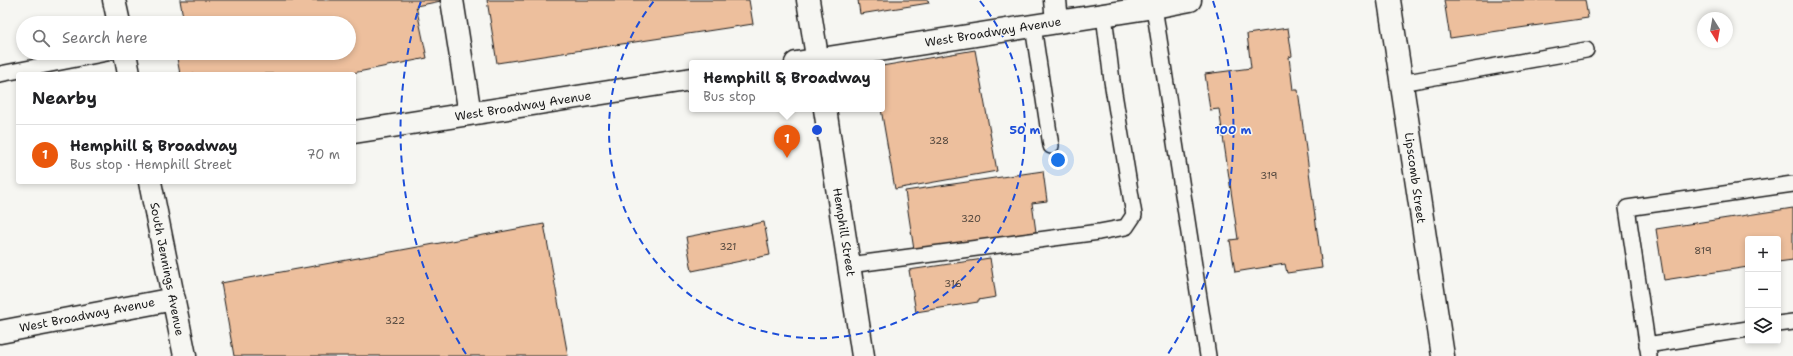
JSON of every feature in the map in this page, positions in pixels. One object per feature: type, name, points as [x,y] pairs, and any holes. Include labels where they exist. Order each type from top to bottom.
[{"type":"street","points":[[114,0],[117,16]]},
{"type":"street","points":[[452,0],[470,114]]},
{"type":"street","points":[[808,0],[818,60]]},
{"type":"street","points":[[1055,0],[1057,22]]},
{"type":"street","name":"West Broadway Avenue","points":[[824,60],[1190,0]]},
{"type":"street","name":"Lipscomb Street","points":[[1389,0],[1443,356]]},
{"type":"street","points":[[126,60],[129,72]]},
{"type":"street","name":"West Broadway Avenue","points":[[356,132],[689,79]]},
{"type":"street","name":"Hemphill Street","points":[[825,112],[863,356]]},
{"type":"street","name":"South Jennings Avenue","points":[[150,184],[185,356]]},
{"type":"street","name":"West Broadway Avenue","points":[[0,332],[174,299]]},
{"type":"lane","points":[[1154,7],[1208,356]]},
{"type":"lane","points":[[849,265],[1099,232],[1126,227],[1134,215],[1112,81],[1104,15]]},
{"type":"lane","points":[[1033,26],[1051,146]]},
{"type":"lane","points":[[1401,83],[1586,50]]},
{"type":"lane","points":[[0,74],[71,60]]},
{"type":"lane","points":[[1745,330],[1648,350],[1627,208],[1793,184]]},
{"type":"lane","points":[[1781,324],[1793,322]]},
{"type":"building","points":[[180,0],[441,0],[416,6],[427,58],[356,72],[180,72],[177,60],[356,60],[356,16],[183,16]]},
{"type":"building","points":[[487,0],[749,0],[753,24],[497,63]]},
{"type":"building","points":[[858,0],[928,0],[929,3],[860,14]]},
{"type":"building","points":[[1444,0],[1585,0],[1588,18],[1450,38]]},
{"type":"building","points":[[1288,28],[1292,56],[1289,57],[1293,90],[1298,90],[1322,268],[1287,273],[1285,264],[1235,272],[1230,240],[1238,239],[1219,109],[1210,110],[1205,74],[1251,68],[1247,34]]},
{"type":"building","points":[[975,50],[997,171],[895,189],[882,112],[885,112],[885,65]]},
{"type":"building","points":[[1043,171],[1047,201],[1032,203],[1036,232],[914,250],[905,191]]},
{"type":"building","points":[[1793,208],[1793,260],[1781,262],[1781,236],[1745,236],[1745,267],[1664,280],[1656,229]]},
{"type":"building","points":[[764,222],[770,255],[692,271],[686,237]]},
{"type":"building","points":[[544,224],[568,356],[234,356],[221,283]]},
{"type":"building","points":[[990,258],[996,297],[978,300],[978,302],[916,312],[909,270]]},
{"type":"place","name":"Hemphill & Broadway","points":[[787,158]]}]
